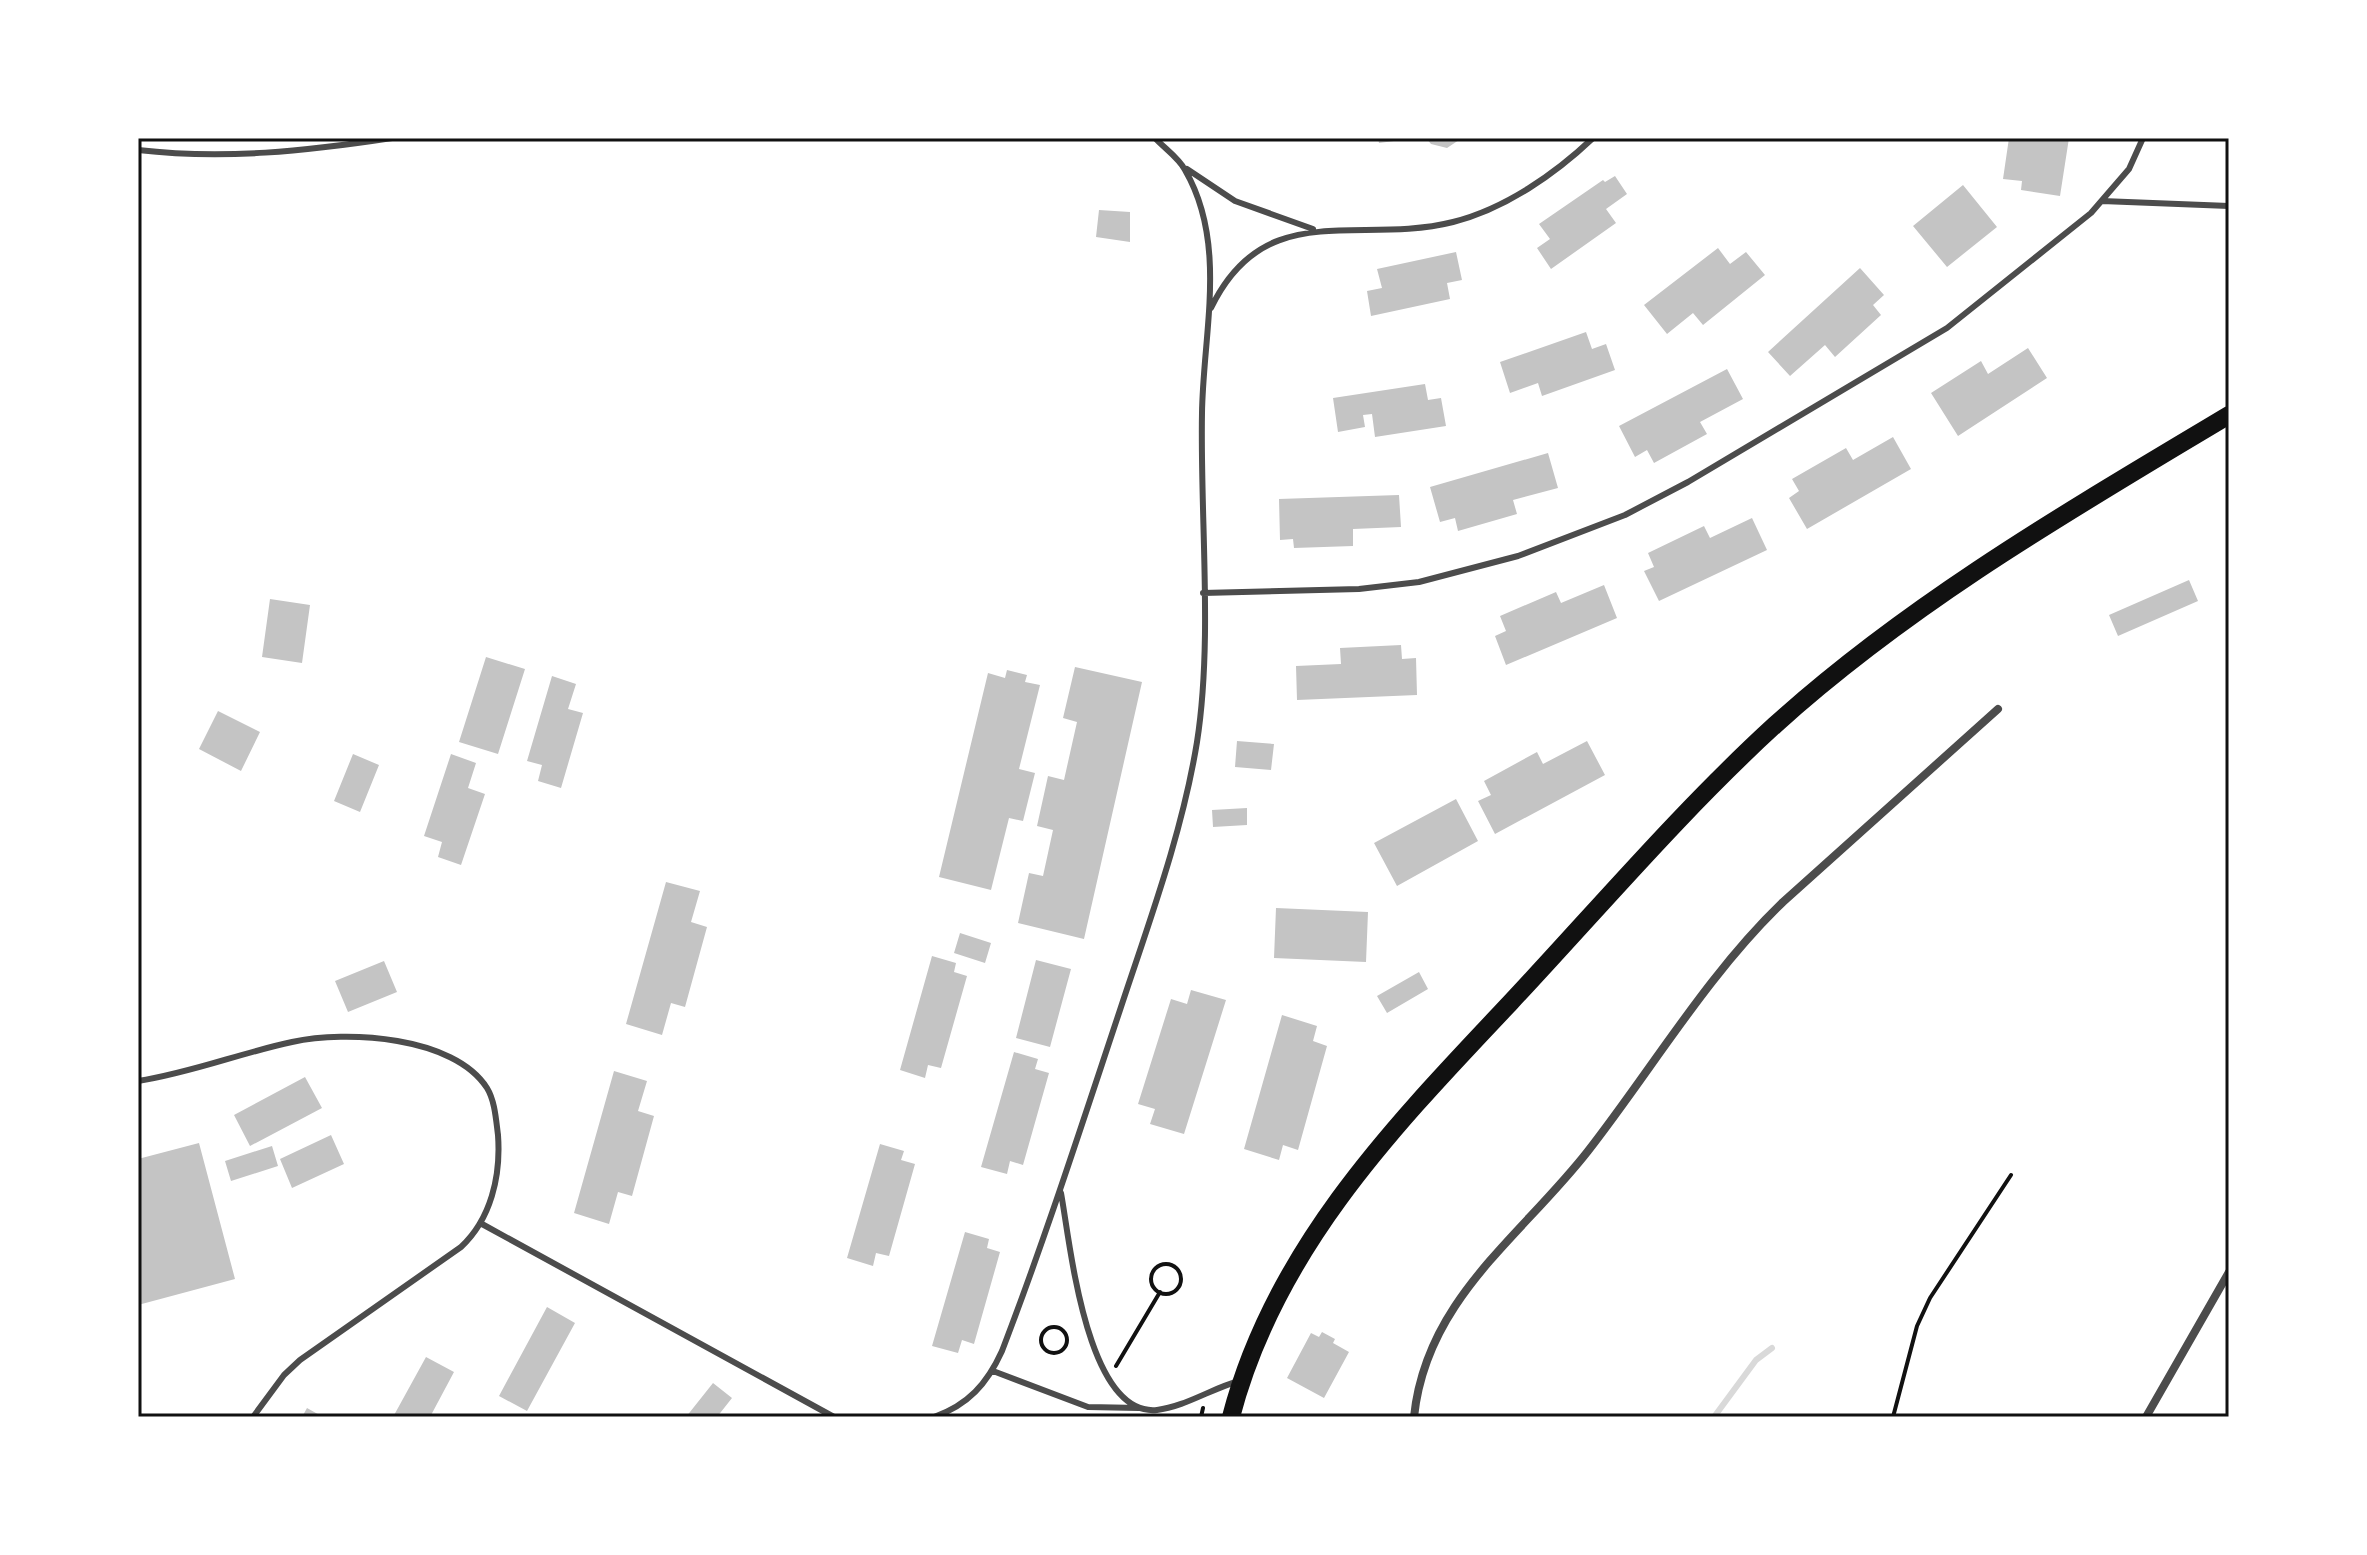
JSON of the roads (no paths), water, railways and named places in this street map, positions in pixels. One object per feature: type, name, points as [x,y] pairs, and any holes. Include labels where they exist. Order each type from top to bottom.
[{"type":"highway","points":[[1231,1417],[1256,1340],[1287,1275],[1344,1189],[1428,1090],[1714,783],[1795,708],[1932,601],[2025,539],[2229,415]]},
{"type":"street","points":[[1414,1417],[1423,1373],[1441,1333],[1486,1263],[1589,1150],[1646,1069],[1754,933],[1783,902],[1998,709]]},
{"type":"street","points":[[2146,1417],[2229,1272]]},
{"type":"lane","points":[[138,150],[220,155],[274,154],[392,138]]},
{"type":"lane","points":[[1155,138],[1185,167],[1235,201],[1316,230]]},
{"type":"lane","points":[[1211,308],[1228,276],[1250,255],[1290,235],[1316,230],[1401,230],[1468,218],[1536,183],[1593,138]]},
{"type":"lane","points":[[1203,593],[1359,589],[1419,582],[1518,556],[1625,515],[1688,482],[1924,344],[1980,304],[2102,201],[2129,169],[2143,138]]},
{"type":"lane","points":[[934,1417],[972,1396],[993,1371],[1060,1189],[1160,891],[1186,793],[1200,713],[1202,414],[1211,308],[1205,233],[1185,167]]},
{"type":"lane","points":[[2102,201],[2229,206]]},
{"type":"lane","points":[[138,1081],[311,1039],[399,1041],[441,1054],[479,1079],[493,1101],[498,1162],[482,1224],[461,1247],[300,1360],[284,1375],[253,1417]]},
{"type":"lane","points":[[1060,1189],[1086,1326],[1109,1378],[1122,1396],[1143,1408]]},
{"type":"lane","points":[[482,1224],[834,1417]]},
{"type":"lane","points":[[993,1371],[1088,1407],[1158,1410],[1242,1380]]},
{"type":"waterway","points":[[1714,1417],[1756,1360],[1772,1348]]}]
